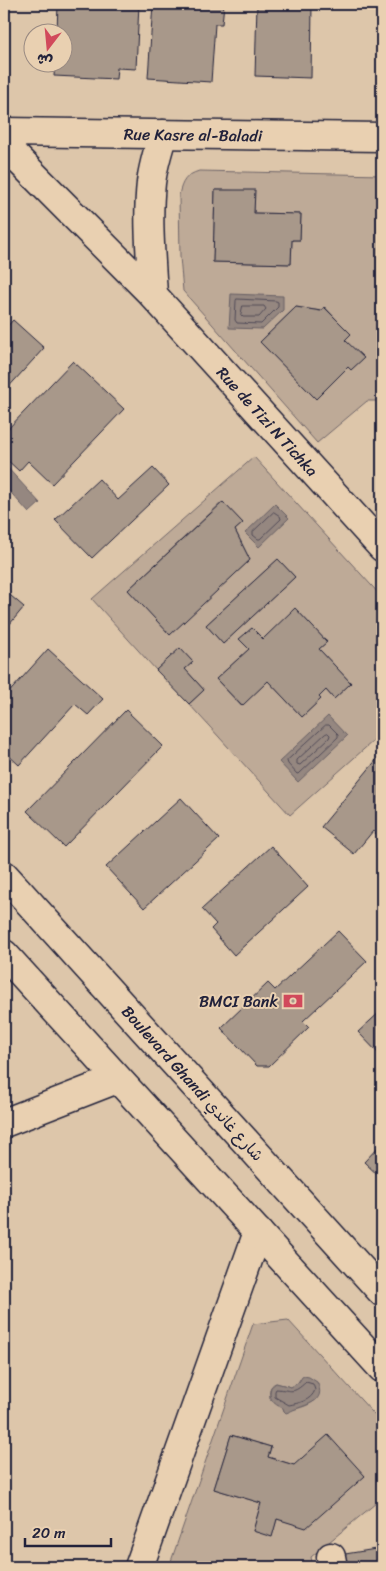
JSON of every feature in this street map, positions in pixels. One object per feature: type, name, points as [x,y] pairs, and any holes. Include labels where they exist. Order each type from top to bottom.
[{"type":"street","name":"Rue Kasre al-Baladi","points":[[4,132],[382,137]]},
{"type":"street","points":[[153,295],[149,206],[155,158],[163,134]]},
{"type":"street","name":"Rue de Tizi N Tichka","points":[[4,145],[153,295],[382,547]]},
{"type":"street","name":"Boulevard Ghandi شارع غاندي","points":[[4,875],[382,1292]]},
{"type":"street","points":[[4,954],[117,1080],[382,1368]]},
{"type":"street","points":[[4,1123],[117,1080]]},
{"type":"street","points":[[139,1567],[258,1232]]},
{"type":"shaded area","points":[[199,171],[382,175],[382,401],[367,401],[317,443],[183,291],[180,257],[179,195],[185,179]],"holes":[[[215,190],[254,191],[254,213],[301,214],[300,240],[292,240],[291,264],[213,262]],[[296,307],[321,311],[325,307],[350,334],[345,340],[363,358],[351,370],[348,367],[316,399],[260,342]]]},
{"type":"shaded area","points":[[254,457],[382,597],[382,733],[290,815],[189,704],[204,690],[185,669],[193,662],[180,649],[156,670],[92,599]],"holes":[[[222,502],[243,523],[235,530],[250,560],[170,634],[128,590]],[[278,559],[295,577],[223,644],[206,625]],[[296,609],[327,642],[319,649],[351,683],[334,699],[326,690],[319,697],[321,699],[302,717],[268,681],[241,706],[216,679],[249,649],[240,639],[252,628],[263,639]]]},
{"type":"shaded area","points":[[288,1320],[382,1423],[382,1498],[311,1557],[313,1567],[169,1567],[253,1324]],"holes":[[[300,1379],[317,1399],[313,1402],[302,1407],[284,1411],[284,1408],[270,1399],[270,1390],[274,1384],[291,1387],[297,1384]],[[231,1435],[271,1447],[268,1457],[294,1465],[306,1527],[277,1519],[272,1536],[253,1531],[261,1503],[214,1489]]]},
{"type":"water","points":[[231,294],[283,296],[283,310],[263,329],[229,328]]},
{"type":"water","points":[[4,464],[40,503],[29,513],[4,485]]},
{"type":"water","points":[[275,504],[289,518],[259,547],[245,533]]},
{"type":"water","points":[[328,716],[347,736],[298,782],[279,762]]},
{"type":"water","points":[[304,1376],[317,1382],[319,1394],[309,1404],[286,1413],[283,1408],[276,1405],[272,1400],[270,1395],[271,1387],[276,1383],[291,1387]]},
{"type":"building","points":[[58,4],[139,4],[136,69],[117,68],[116,79],[54,76],[54,72],[72,72],[72,22],[57,22]]},
{"type":"building","points":[[153,4],[224,4],[222,24],[215,24],[211,82],[148,78]]},
{"type":"building","points":[[257,4],[312,4],[311,78],[255,76]]},
{"type":"building","points":[[215,190],[255,190],[254,213],[301,214],[300,240],[292,240],[291,264],[213,262]]},
{"type":"building","points":[[296,307],[321,311],[324,307],[351,334],[345,340],[364,358],[351,370],[348,367],[316,399],[260,342]]},
{"type":"building","points":[[13,320],[44,348],[4,392],[4,330]]},
{"type":"building","points":[[73,361],[124,409],[52,484],[28,461],[19,471],[4,457],[4,433]]},
{"type":"building","points":[[153,468],[169,485],[92,558],[55,520],[99,479],[118,500]]},
{"type":"building","points":[[223,502],[243,523],[235,530],[250,560],[170,635],[128,590]]},
{"type":"building","points":[[278,559],[295,577],[223,644],[206,625]]},
{"type":"building","points":[[4,590],[24,607],[4,631]]},
{"type":"building","points":[[295,608],[327,642],[319,649],[351,683],[334,699],[326,690],[319,697],[321,699],[302,717],[268,681],[242,706],[216,679],[249,649],[239,639],[252,628],[263,639]]},
{"type":"building","points":[[180,648],[193,662],[185,669],[204,690],[189,704],[156,670]]},
{"type":"building","points":[[48,649],[103,699],[88,715],[75,704],[19,765],[4,751],[4,698]]},
{"type":"building","points":[[126,710],[163,746],[64,847],[27,811]]},
{"type":"building","points":[[382,753],[382,839],[373,831],[354,854],[321,827]]},
{"type":"building","points":[[181,798],[219,839],[144,908],[106,867]]},
{"type":"building","points":[[271,846],[308,887],[234,955],[211,929],[216,924],[202,909]]},
{"type":"building","points":[[338,931],[367,961],[303,1021],[309,1027],[269,1066],[257,1066],[221,1028],[268,983],[275,990]]},
{"type":"building","points":[[382,1010],[382,1057],[358,1032]]},
{"type":"building","points":[[382,1143],[382,1179],[364,1162]]},
{"type":"building","points":[[231,1435],[271,1447],[268,1457],[294,1465],[328,1435],[365,1476],[306,1528],[277,1519],[272,1537],[253,1531],[261,1503],[214,1489]]},
{"type":"building","points":[[382,1548],[382,1567],[341,1567],[339,1555]]},
{"type":"place","name":"BMCI Bank","points":[[293,1001]]}]
